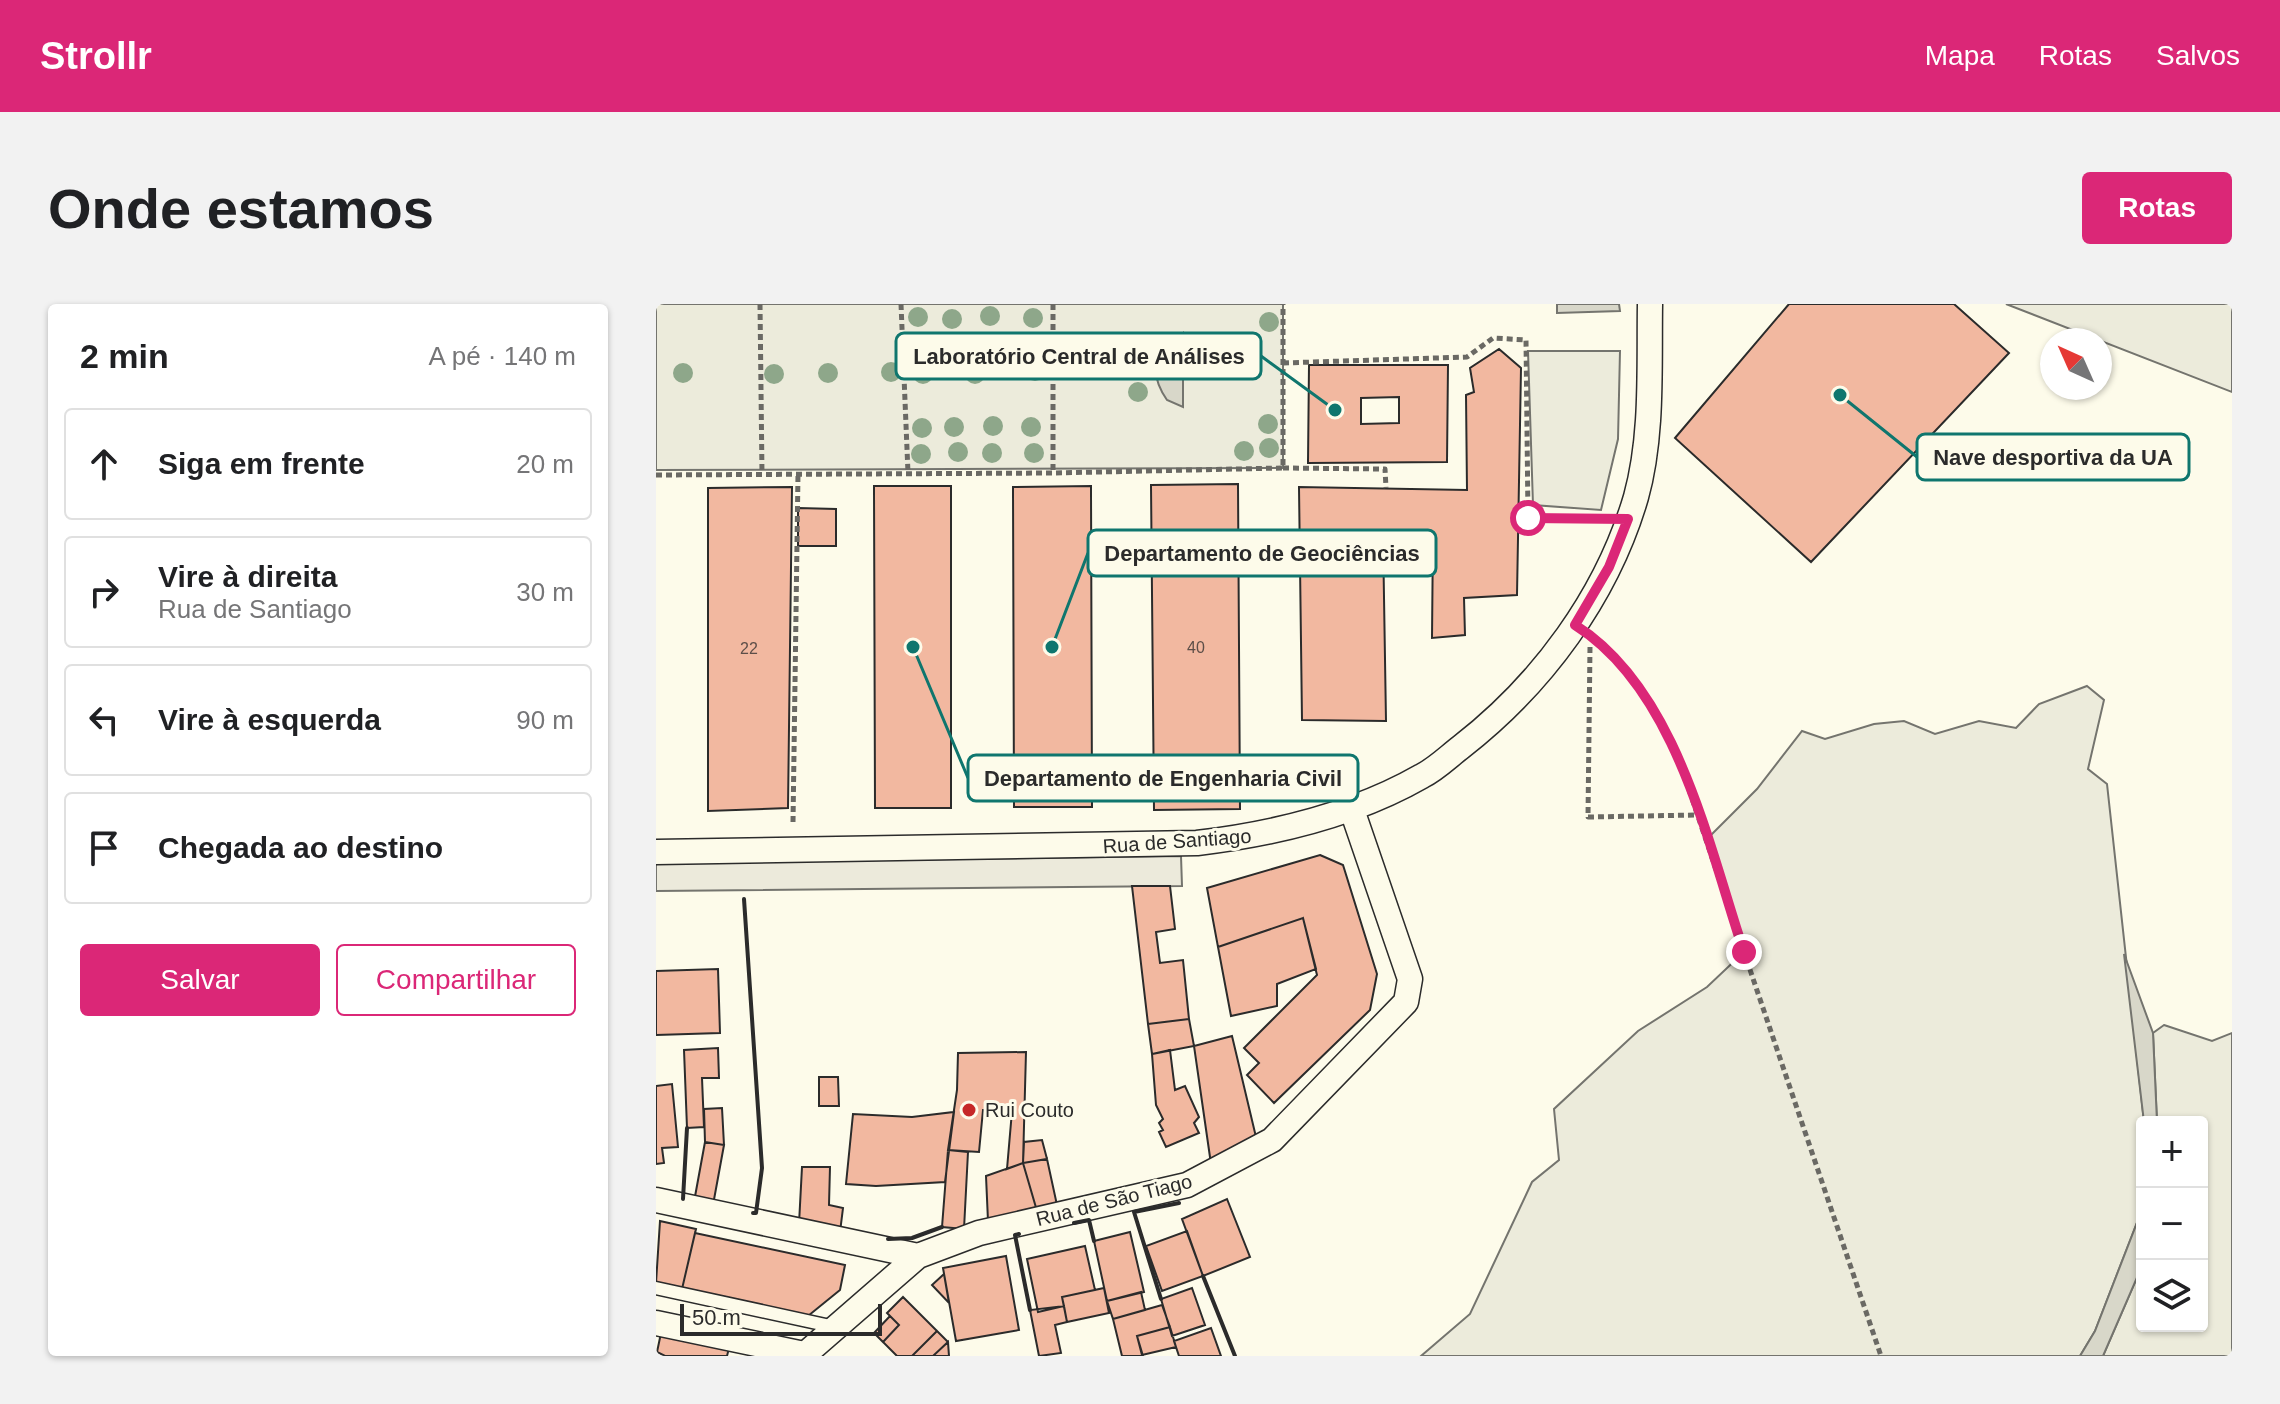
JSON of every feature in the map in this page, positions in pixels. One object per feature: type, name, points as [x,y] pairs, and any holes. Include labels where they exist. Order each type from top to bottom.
[{"type":"street","name":"Rua de Santiago","points":[[656,852],[1197,843],[1262,835],[1351,807],[1423,776],[1488,726],[1535,678],[1582,614],[1609,567],[1636,495],[1648,413],[1650,304]]},
{"type":"street","name":"Rua de São Tiago","points":[[918,1256],[979,1233],[1187,1185],[1272,1140],[1406,1002],[1410,979],[1351,807]]},
{"type":"street","points":[[656,1200],[918,1256]]},
{"type":"street","points":[[656,1323],[803,1355],[918,1256]]},
{"type":"lane","points":[[656,1288],[835,1327]]},
{"type":"path","points":[[760,304],[762,474]]},
{"type":"path","points":[[901,304],[908,473]]},
{"type":"path","points":[[1053,304],[1053,473]]},
{"type":"path","points":[[1283,304],[1283,468]]},
{"type":"path","points":[[1283,363],[1467,357],[1493,338],[1526,340],[1528,518],[1628,519]]},
{"type":"path","points":[[656,475],[1385,469],[1386,488]]},
{"type":"path","points":[[793,822],[798,474]]},
{"type":"path","points":[[1698,815],[1588,817],[1590,634],[1621,664],[1662,722],[1698,815],[1881,1356]]},
{"type":"shaded area","points":[[656,304],[1283,304],[1283,468],[656,470]]},
{"type":"shaded area","points":[[1557,304],[1619,304],[1620,311],[1557,313]]},
{"type":"shaded area","points":[[2006,304],[2232,304],[2232,392],[2112,345],[2112,328],[2068,328]]},
{"type":"shaded area","points":[[1183,333],[1183,407],[1167,400],[1156,371],[1160,355]]},
{"type":"shaded area","points":[[1528,351],[1620,351],[1618,439],[1601,510],[1533,505]]},
{"type":"shaded area","points":[[2087,686],[2104,700],[2088,769],[2107,784],[2143,1116],[2136,1116],[2136,1225],[2095,1331],[2080,1356],[1421,1356],[1470,1314],[1532,1182],[1559,1160],[1554,1109],[1638,1031],[1707,987],[1744,952],[1706,840],[1757,789],[1802,731],[1825,739],[1874,724],[1904,721],[1935,734],[1979,721],[2016,728],[2039,704]]},
{"type":"shaded area","points":[[1181,856],[1182,886],[656,891],[656,863]]},
{"type":"shaded area","points":[[2124,954],[2153,1033],[2157,1116],[2143,1116]]},
{"type":"shaded area","points":[[2164,1025],[2212,1041],[2232,1033],[2232,1356],[2103,1356],[2136,1280],[2136,1332],[2208,1332],[2208,1116],[2157,1116],[2153,1033]]},
{"type":"shaded area","points":[[2136,1225],[2136,1280],[2103,1356],[2080,1356],[2095,1331]]},
{"type":"building","points":[[1789,304],[1954,304],[2009,353],[1811,562],[1675,438]]},
{"type":"building","points":[[1499,349],[1521,368],[1517,595],[1464,598],[1465,635],[1432,638],[1433,532],[1383,535],[1386,721],[1302,720],[1299,487],[1467,490],[1466,395],[1474,392],[1470,368]]},
{"type":"building","points":[[1309,365],[1448,365],[1447,462],[1308,463]],"holes":[[[1399,397],[1399,423],[1361,424],[1361,398]]]},
{"type":"building","points":[[1238,484],[1240,809],[1154,810],[1151,485]]},
{"type":"building","points":[[874,486],[951,486],[951,808],[875,808]]},
{"type":"building","points":[[1091,486],[1092,807],[1014,807],[1013,487]]},
{"type":"building","points":[[792,487],[788,808],[708,811],[708,488]]},
{"type":"building","points":[[798,508],[836,509],[836,546],[798,546]]},
{"type":"building","points":[[1320,855],[1343,865],[1377,974],[1370,1010],[1274,1103],[1247,1075],[1259,1063],[1244,1048],[1317,975],[1303,918],[1218,947],[1207,888]]},
{"type":"building","points":[[1132,886],[1170,886],[1175,929],[1156,932],[1160,963],[1183,960],[1189,1019],[1148,1024]]},
{"type":"building","points":[[1303,918],[1316,969],[1277,984],[1277,1006],[1231,1016],[1218,947]]},
{"type":"building","points":[[718,969],[720,1033],[656,1035],[656,971]]},
{"type":"building","points":[[1189,1019],[1194,1046],[1152,1054],[1148,1024]]},
{"type":"building","points":[[1232,1036],[1256,1137],[1211,1164],[1194,1046]]},
{"type":"building","points":[[718,1048],[719,1078],[702,1078],[704,1127],[687,1128],[684,1050]]},
{"type":"building","points":[[1170,1050],[1175,1090],[1185,1086],[1199,1117],[1194,1123],[1199,1133],[1166,1147],[1159,1132],[1163,1130],[1159,1123],[1163,1119],[1156,1105],[1152,1054]]},
{"type":"building","name":"Rui Couto","points":[[1026,1052],[1023,1163],[1007,1169],[1012,1111],[983,1110],[979,1152],[948,1150],[957,1090],[958,1053]]},
{"type":"building","points":[[819,1077],[838,1077],[839,1106],[819,1106]]},
{"type":"building","points":[[672,1084],[678,1147],[662,1148],[664,1163],[656,1164],[656,1086]]},
{"type":"building","points":[[722,1108],[724,1145],[705,1142],[704,1109]]},
{"type":"building","points":[[954,1112],[945,1182],[876,1186],[846,1184],[853,1114],[912,1117]]},
{"type":"building","points":[[1042,1140],[1047,1159],[1023,1163],[1024,1142]]},
{"type":"building","points":[[705,1142],[724,1145],[713,1205],[694,1202]]},
{"type":"building","points":[[948,1150],[968,1152],[964,1229],[942,1227]]},
{"type":"building","points":[[1047,1159],[1057,1205],[1037,1211],[1023,1163]]},
{"type":"building","points":[[1023,1163],[1037,1211],[988,1221],[986,1176]]},
{"type":"building","points":[[802,1167],[830,1167],[829,1205],[843,1208],[840,1232],[799,1224]]},
{"type":"building","points":[[1227,1199],[1250,1257],[1203,1276],[1182,1219]]},
{"type":"building","points":[[660,1221],[696,1229],[682,1289],[656,1283]]},
{"type":"building","points":[[1187,1231],[1203,1276],[1162,1291],[1146,1246]]},
{"type":"building","points":[[1130,1232],[1144,1292],[1107,1301],[1094,1241]]},
{"type":"building","points":[[695,1233],[845,1265],[840,1290],[808,1316],[682,1289]]},
{"type":"building","points":[[1085,1246],[1095,1290],[1062,1297],[1064,1306],[1038,1312],[1027,1259]]},
{"type":"building","points":[[1006,1256],[1019,1330],[956,1341],[943,1268]]},
{"type":"building","points":[[944,1274],[949,1303],[932,1285]]},
{"type":"building","points":[[1104,1288],[1109,1313],[1067,1322],[1062,1297]]},
{"type":"building","points":[[1192,1288],[1205,1325],[1172,1336],[1161,1299]]},
{"type":"building","points":[[1141,1292],[1145,1310],[1113,1319],[1107,1301]]},
{"type":"building","points":[[903,1297],[937,1331],[912,1356],[897,1356],[883,1342],[899,1325],[887,1313]]},
{"type":"building","points":[[1162,1305],[1170,1327],[1137,1336],[1143,1356],[1122,1356],[1113,1319]]},
{"type":"building","points":[[1064,1306],[1067,1322],[1055,1325],[1061,1353],[1039,1356],[1030,1310]]},
{"type":"building","points":[[890,1316],[899,1325],[883,1342],[874,1333]]},
{"type":"building","points":[[1170,1327],[1176,1347],[1142,1355],[1137,1336]]},
{"type":"building","points":[[1211,1328],[1221,1356],[1179,1356],[1174,1341]]},
{"type":"building","points":[[937,1331],[948,1342],[933,1356],[912,1356]]},
{"type":"building","points":[[661,1333],[729,1348],[727,1356],[665,1356],[657,1352]]},
{"type":"building","points":[[948,1342],[949,1356],[933,1356]]},
{"type":"wall","points":[[744,899],[762,1168],[756,1213],[753,1213]]},
{"type":"wall","points":[[683,1199],[687,1128]]},
{"type":"wall","points":[[1161,1299],[1134,1212],[1179,1203]]},
{"type":"wall","points":[[1074,1223],[1089,1220],[1094,1241]]},
{"type":"wall","points":[[888,1239],[912,1238],[942,1227]]},
{"type":"wall","points":[[1019,1234],[1015,1235],[1030,1310]]},
{"type":"wall","points":[[1203,1276],[1235,1356]]},
{"type":"place","name":"Nave desportiva da UA","points":[[1840,395]]},
{"type":"place","name":"Laboratório Central de Análises","points":[[1335,410]]},
{"type":"place","name":"Departamento de Engenharia Civil","points":[[913,647]]},
{"type":"place","name":"Departamento de Geociências","points":[[1052,647]]},
{"type":"place","name":"Rui Couto","points":[[969,1110]]},
{"type":"route","points":[[1528,518],[1628,519],[1609,567],[1575,625],[1590,634],[1621,664],[1662,722],[1686,781],[1744,952]]}]
